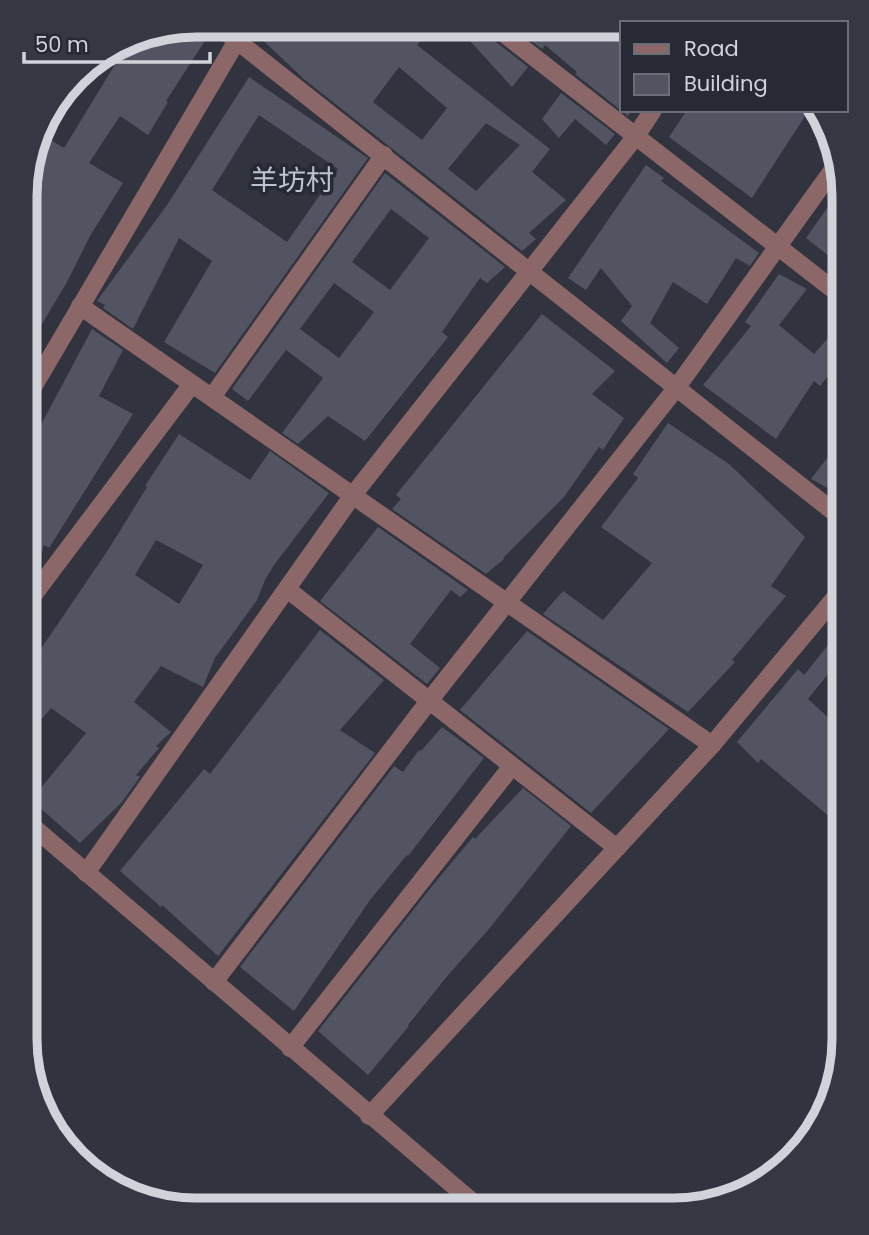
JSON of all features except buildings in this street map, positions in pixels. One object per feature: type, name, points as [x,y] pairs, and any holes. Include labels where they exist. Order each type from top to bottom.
[{"type":"street","points":[[37,380],[234,37]]},
{"type":"street","points":[[237,37],[832,510]]},
{"type":"street","points":[[508,37],[832,289]]},
{"type":"street","points":[[86,873],[353,495],[636,136],[652,112]]},
{"type":"street","points":[[212,397],[384,155]]},
{"type":"street","points":[[214,982],[429,701],[677,387],[831,173]]},
{"type":"street","points":[[80,306],[712,745]]},
{"type":"street","points":[[37,590],[192,384]]},
{"type":"street","points":[[287,589],[617,848]]},
{"type":"street","points":[[369,1116],[712,745],[832,601]]},
{"type":"street","points":[[290,1048],[512,766]]},
{"type":"street","points":[[37,830],[468,1198]]},
{"type":"district","name":"羊坊村","points":[[292,180]]}]
